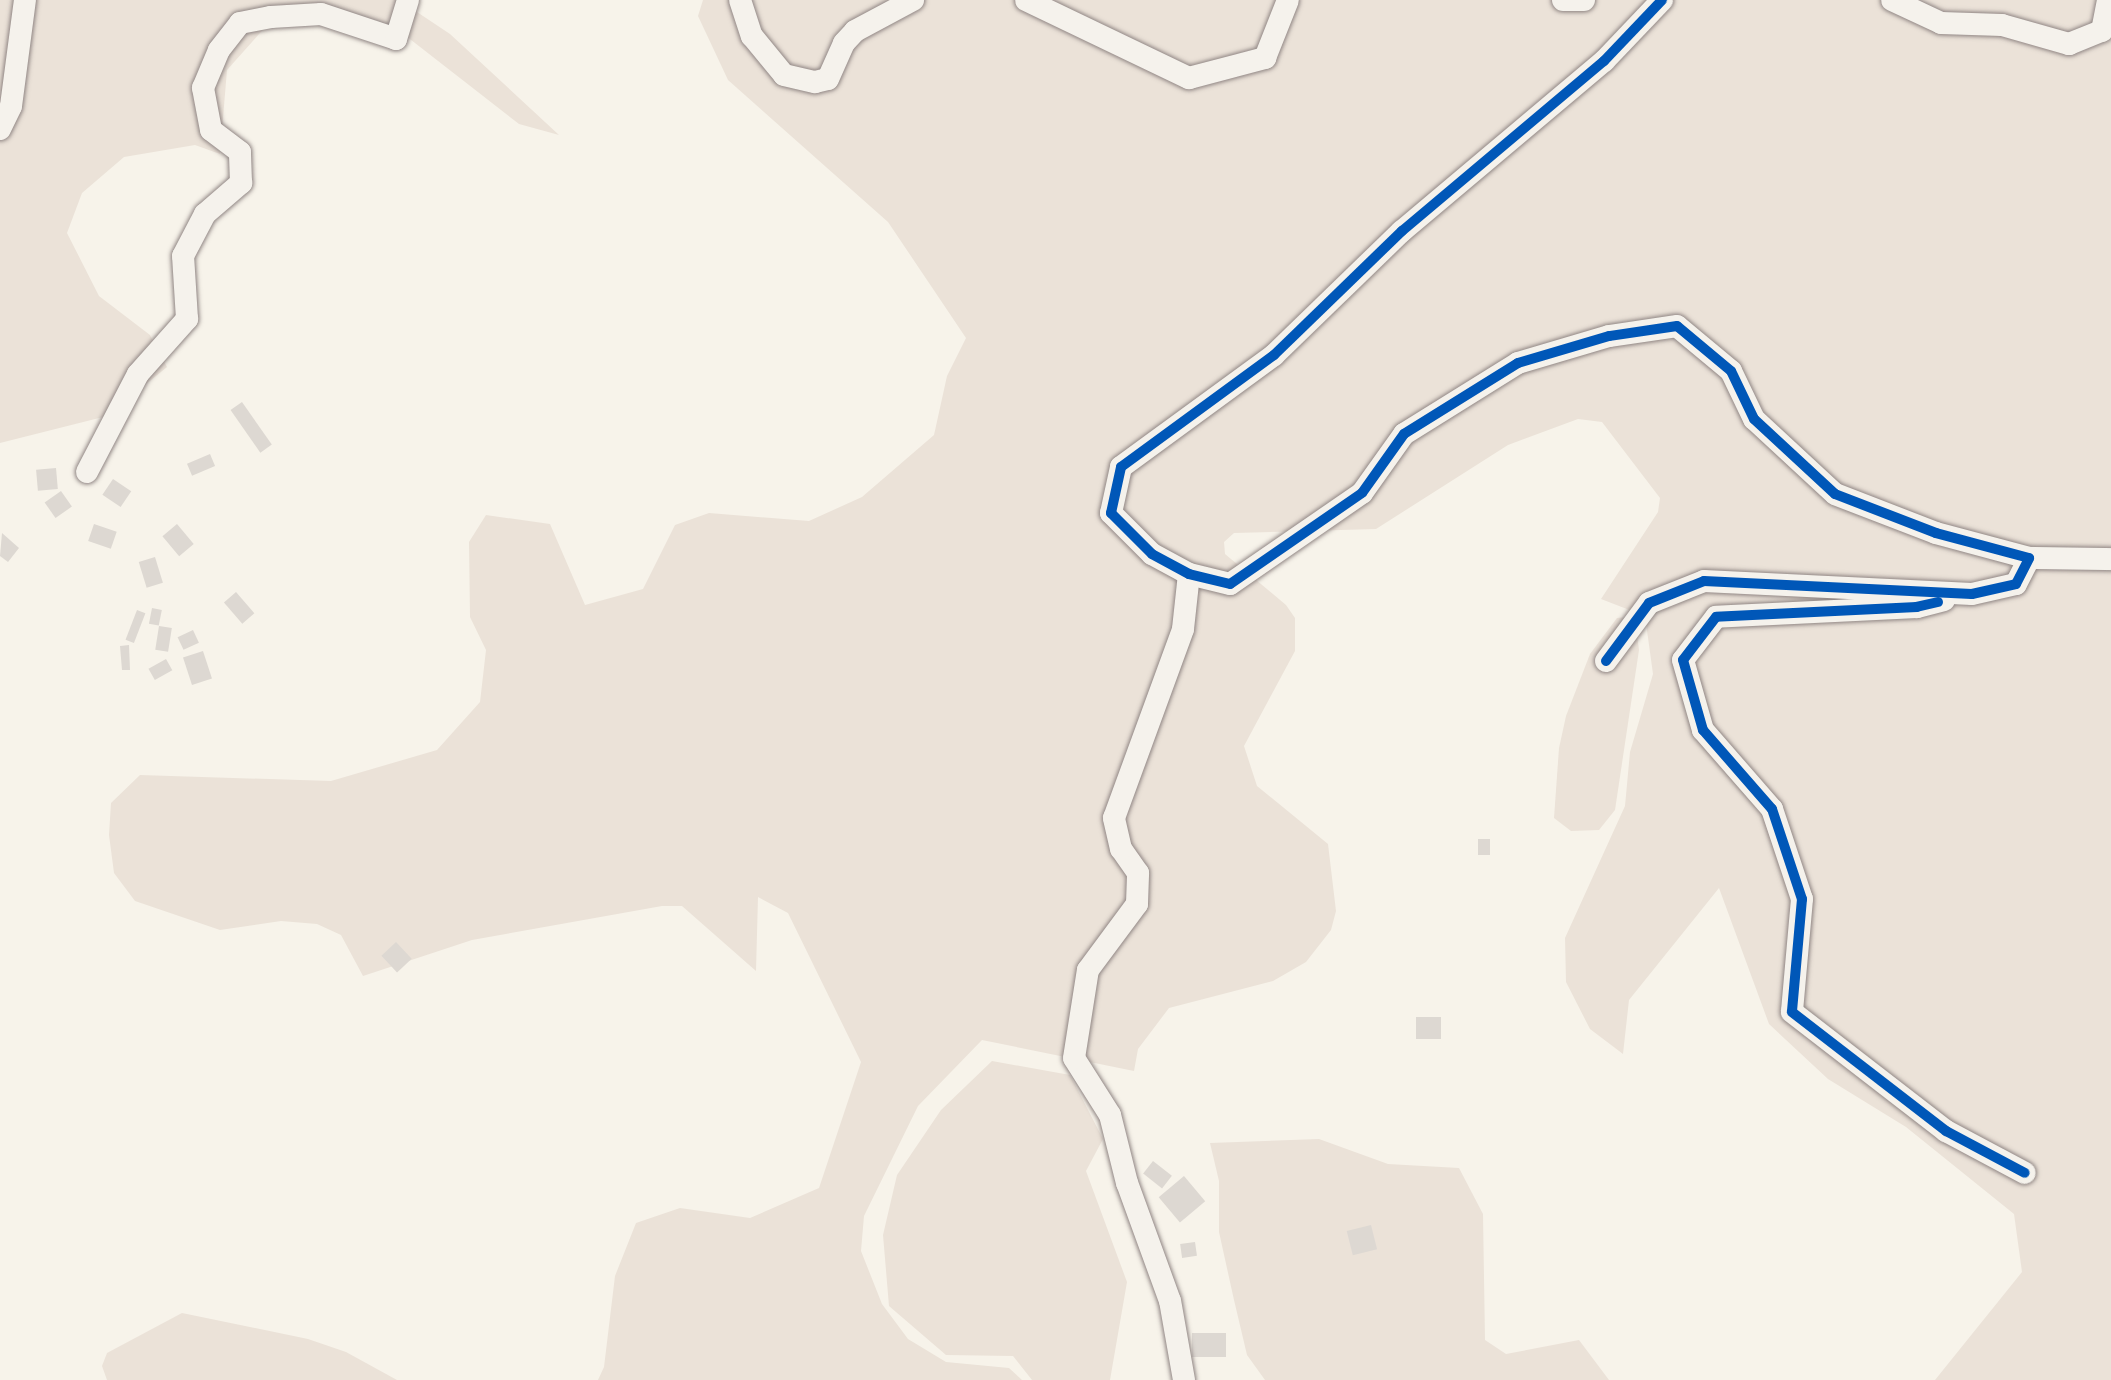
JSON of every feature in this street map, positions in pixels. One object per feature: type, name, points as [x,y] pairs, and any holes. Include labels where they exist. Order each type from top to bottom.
[{"type":"street","points":[[0,129],[11,106],[25,0]]},
{"type":"street","points":[[87,472],[138,374],[187,319],[183,256],[205,214],[241,183],[240,152],[211,130],[202,88],[219,50],[240,23],[270,17],[321,14],[396,38],[408,0]]},
{"type":"street","points":[[740,0],[752,36],[784,76],[814,82],[828,78],[844,43],[855,31],[913,0]]},
{"type":"street","points":[[1026,0],[1189,78],[1265,58],[1288,0]]},
{"type":"street","points":[[1563,0],[1584,0]]},
{"type":"street","points":[[1662,0],[1604,60],[1402,231],[1274,355],[1121,467],[1111,514],[1152,554],[1189,574],[1230,584],[1362,493],[1404,434],[1518,362],[1609,336],[1677,326],[1731,371],[1754,419],[1835,494],[1936,534],[2029,558],[2111,559]]},
{"type":"street","points":[[1892,0],[1941,23],[2002,25],[2068,44],[2102,31],[2108,0]]},
{"type":"street","points":[[2025,1173],[1946,1130],[1792,1012],[1802,898],[1772,809],[1703,730],[1683,660],[1716,617],[1916,607],[2016,584],[2029,558]]},
{"type":"street","points":[[1184,1380],[1170,1301],[1127,1183],[1110,1114],[1074,1058],[1088,970],[1137,904],[1138,872],[1121,850],[1114,818],[1183,629],[1189,574]]},
{"type":"street","points":[[1606,661],[1649,603],[1704,581],[1972,594]]},
{"type":"shaded area","points":[[0,0],[399,0],[450,34],[559,135],[519,124],[406,36],[376,20],[267,25],[227,70],[220,154],[195,145],[124,157],[82,193],[67,233],[99,296],[150,335],[167,367],[107,416],[0,443]]},
{"type":"shaded area","points":[[703,0],[2111,0],[2111,1380],[1935,1380],[2022,1272],[2014,1214],[1906,1127],[1828,1079],[1769,1024],[1719,888],[1629,1000],[1623,1054],[1590,1029],[1566,982],[1565,938],[1625,806],[1630,752],[1653,674],[1645,616],[1601,599],[1658,512],[1660,498],[1602,422],[1578,419],[1508,445],[1376,529],[1234,533],[1224,542],[1225,554],[1286,605],[1295,618],[1295,651],[1244,746],[1257,786],[1328,844],[1336,911],[1331,930],[1306,962],[1273,981],[1169,1008],[1138,1049],[1134,1071],[982,1040],[918,1106],[864,1216],[861,1251],[882,1304],[908,1339],[946,1362],[1009,1368],[1022,1380],[598,1380],[604,1367],[615,1276],[636,1223],[680,1208],[750,1218],[819,1188],[861,1062],[788,913],[758,897],[756,971],[682,906],[662,906],[472,940],[363,976],[341,935],[317,924],[281,921],[220,930],[135,901],[114,873],[109,835],[111,803],[140,775],[331,781],[437,750],[480,702],[486,650],[470,617],[469,542],[486,515],[550,524],[585,605],[643,589],[675,525],[709,513],[809,521],[862,497],[934,435],[947,376],[966,338],[888,222],[728,80],[698,16]]},
{"type":"shaded area","points":[[1627,617],[1636,627],[1639,650],[1615,810],[1599,830],[1571,831],[1554,818],[1559,748],[1566,716],[1590,654],[1617,618]]},
{"type":"shaded area","points":[[992,1061],[1070,1075],[1103,1139],[1086,1171],[1127,1282],[1110,1380],[1032,1380],[1013,1356],[946,1355],[889,1306],[883,1235],[897,1175],[941,1110]]},
{"type":"shaded area","points":[[1319,1139],[1388,1164],[1459,1168],[1483,1214],[1485,1340],[1506,1354],[1579,1340],[1609,1380],[1265,1380],[1247,1355],[1234,1300],[1219,1232],[1219,1181],[1210,1143]]},
{"type":"shaded area","points":[[182,1313],[308,1339],[346,1352],[397,1380],[107,1380],[102,1366],[107,1353]]},
{"type":"building","points":[[242,402],[272,445],[260,453],[231,410]]},
{"type":"building","points":[[210,454],[215,466],[192,476],[187,464]]},
{"type":"building","points":[[56,468],[58,489],[38,491],[36,470]]},
{"type":"building","points":[[113,479],[131,491],[121,507],[102,495]]},
{"type":"building","points":[[61,491],[72,507],[56,518],[45,502]]},
{"type":"building","points":[[94,524],[117,532],[111,549],[88,541]]},
{"type":"building","points":[[177,524],[194,544],[179,556],[162,536]]},
{"type":"building","points":[[2,533],[19,548],[8,562],[0,556]]},
{"type":"building","points":[[155,557],[163,583],[147,588],[139,562]]},
{"type":"building","points":[[236,592],[254,613],[242,624],[224,602]]},
{"type":"building","points":[[152,608],[162,610],[159,626],[149,624]]},
{"type":"building","points":[[137,610],[145,613],[134,643],[126,640]]},
{"type":"building","points":[[159,626],[172,628],[168,652],[155,650]]},
{"type":"building","points":[[193,630],[199,643],[184,650],[178,637]]},
{"type":"building","points":[[129,645],[130,670],[122,670],[120,646]]},
{"type":"building","points":[[203,651],[212,679],[192,685],[183,657]]},
{"type":"building","points":[[166,659],[172,670],[155,680],[149,669]]},
{"type":"building","points":[[1478,839],[1490,839],[1490,855],[1478,855]]},
{"type":"building","points":[[396,942],[412,959],[397,972],[381,956]]},
{"type":"building","points":[[1416,1017],[1441,1017],[1441,1039],[1416,1039]]},
{"type":"building","points":[[1153,1161],[1172,1176],[1162,1188],[1143,1174]]},
{"type":"building","points":[[1184,1176],[1205,1201],[1180,1222],[1159,1197]]},
{"type":"building","points":[[1371,1225],[1377,1249],[1353,1255],[1347,1231]]},
{"type":"building","points":[[1195,1242],[1197,1256],[1182,1258],[1180,1244]]},
{"type":"building","points":[[1192,1333],[1226,1333],[1226,1357],[1192,1357]]},
{"type":"cycle path","points":[[1606,661],[1649,603],[1704,581],[1972,594],[2016,584],[2029,558],[1936,533],[1835,494],[1754,419],[1731,371],[1677,326],[1609,336],[1518,363],[1404,434],[1362,493],[1230,584],[1189,574],[1152,554],[1111,513],[1121,467],[1274,355],[1402,231],[1604,61],[1662,0]]},
{"type":"cycle path","points":[[1938,602],[1917,607],[1716,617],[1683,660],[1703,730],[1772,809],[1802,899],[1792,1012],[1946,1131],[2025,1173]]}]
